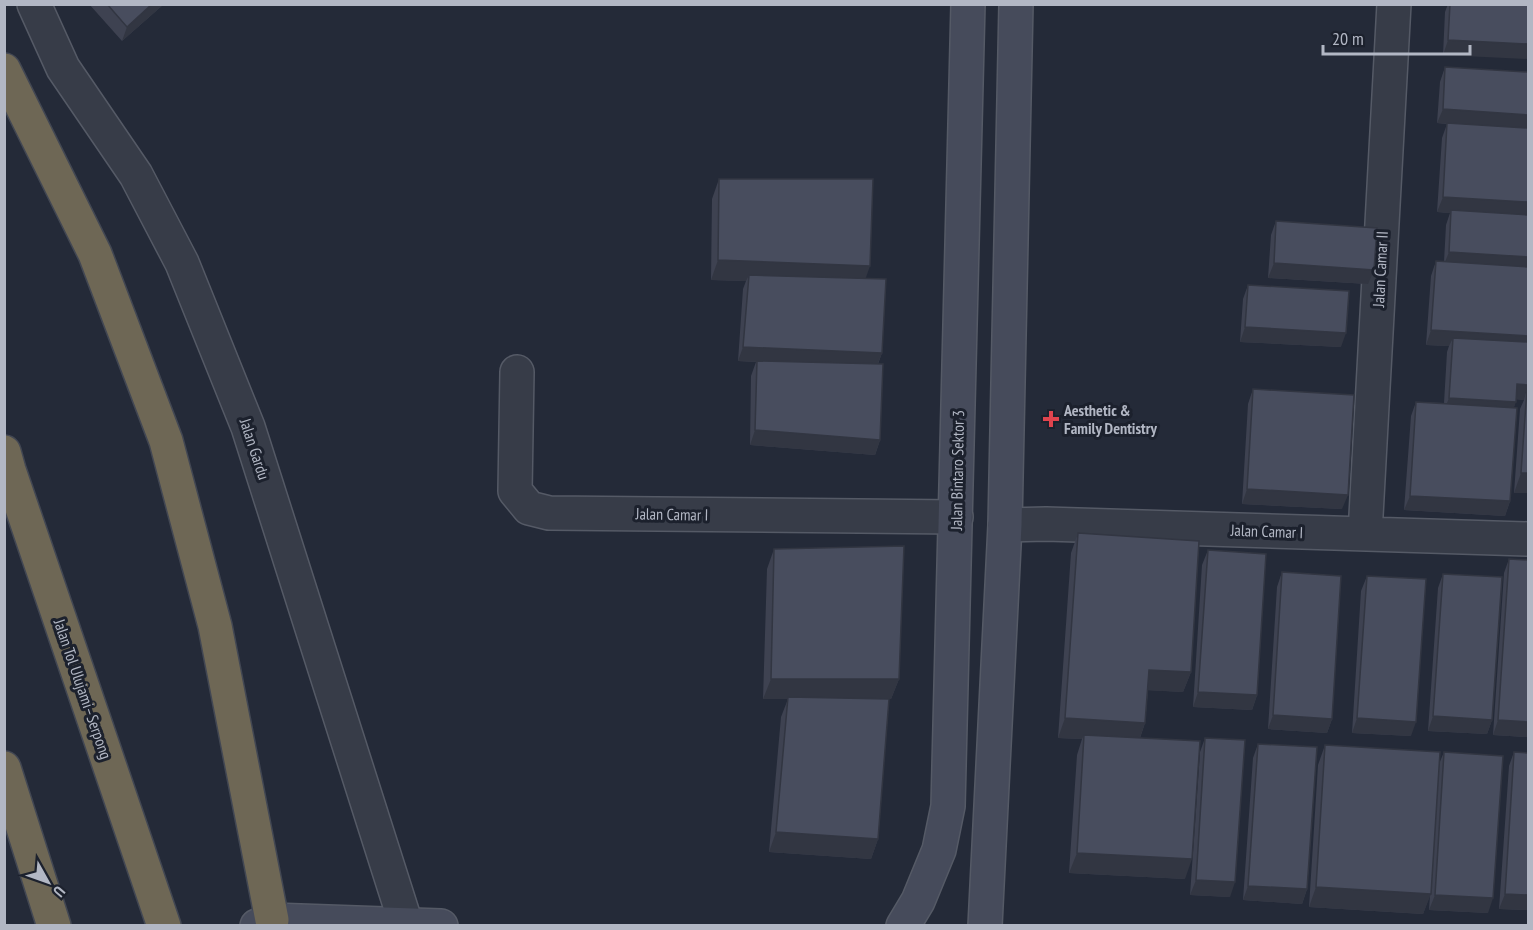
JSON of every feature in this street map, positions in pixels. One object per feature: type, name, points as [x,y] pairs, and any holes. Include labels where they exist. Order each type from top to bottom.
[{"type":"highway","points":[[4,70],[96,254],[166,441],[215,626],[266,924]]},
{"type":"highway","name":"Jalan Tol Ulujami–Serpong","points":[[4,452],[164,926]]},
{"type":"highway","points":[[4,768],[54,926]]},
{"type":"main road","name":"Jalan Bintaro Sektor 3","points":[[903,926],[918,901],[939,850],[948,806],[968,4]]},
{"type":"main road","points":[[985,926],[1005,525],[1016,4]]},
{"type":"main road","points":[[266,924],[441,926]]},
{"type":"street","name":"Jalan Gardu","points":[[34,4],[63,68],[136,175],[186,273],[248,427],[406,924]]},
{"type":"street","name":"Jalan Camar II","points":[[1365,534],[1394,4]]},
{"type":"street","name":"Jalan Camar I","points":[[517,372],[515,490],[530,508],[549,513],[956,517]]},
{"type":"street","name":"Jalan Camar I","points":[[1005,525],[1528,539]]},
{"type":"building","points":[[107,4],[152,4],[127,27]]},
{"type":"building","points":[[1450,4],[1528,4],[1528,44],[1448,40]]},
{"type":"building","points":[[1445,67],[1528,72],[1528,115],[1443,109]]},
{"type":"building","points":[[1447,123],[1528,128],[1528,202],[1443,197]]},
{"type":"building","points":[[719,179],[873,179],[870,266],[718,260]]},
{"type":"building","points":[[1451,210],[1528,215],[1528,257],[1449,252]]},
{"type":"building","points":[[1276,221],[1377,228],[1374,270],[1274,263]]},
{"type":"building","points":[[1436,261],[1528,267],[1528,336],[1431,330]]},
{"type":"building","points":[[749,275],[886,279],[882,353],[743,347]]},
{"type":"building","points":[[1248,285],[1349,291],[1346,333],[1245,327]]},
{"type":"building","points":[[1453,338],[1528,342],[1528,385],[1517,384],[1516,402],[1449,398]]},
{"type":"building","points":[[757,361],[883,364],[880,440],[755,430]]},
{"type":"building","points":[[1253,389],[1354,395],[1348,495],[1247,489]]},
{"type":"building","points":[[1527,389],[1528,473],[1521,473]]},
{"type":"building","points":[[1416,402],[1517,408],[1510,501],[1410,496]]},
{"type":"building","points":[[1078,533],[1199,541],[1191,672],[1149,670],[1145,723],[1065,718]]},
{"type":"building","points":[[904,546],[899,679],[771,679],[774,549]]},
{"type":"building","points":[[1208,550],[1266,554],[1257,695],[1198,692]]},
{"type":"building","points":[[1509,559],[1528,560],[1528,722],[1498,720]]},
{"type":"building","points":[[1282,572],[1341,576],[1332,719],[1273,715]]},
{"type":"building","points":[[1443,574],[1502,577],[1492,720],[1433,716]]},
{"type":"building","points":[[1367,576],[1426,579],[1416,722],[1357,718]]},
{"type":"building","points":[[788,697],[889,699],[878,839],[776,832]]},
{"type":"building","points":[[1084,735],[1200,741],[1192,859],[1077,853]]},
{"type":"building","points":[[1205,738],[1245,740],[1235,882],[1196,880]]},
{"type":"building","points":[[1258,744],[1317,747],[1307,889],[1248,886]]},
{"type":"building","points":[[1325,745],[1440,752],[1431,894],[1316,887]]},
{"type":"building","points":[[1444,752],[1503,756],[1493,898],[1435,895]]},
{"type":"building","points":[[1514,752],[1528,753],[1528,895],[1505,894]]},
{"type":"place","name":"Aesthetic & Family Dentistry","points":[[1051,419]]}]
